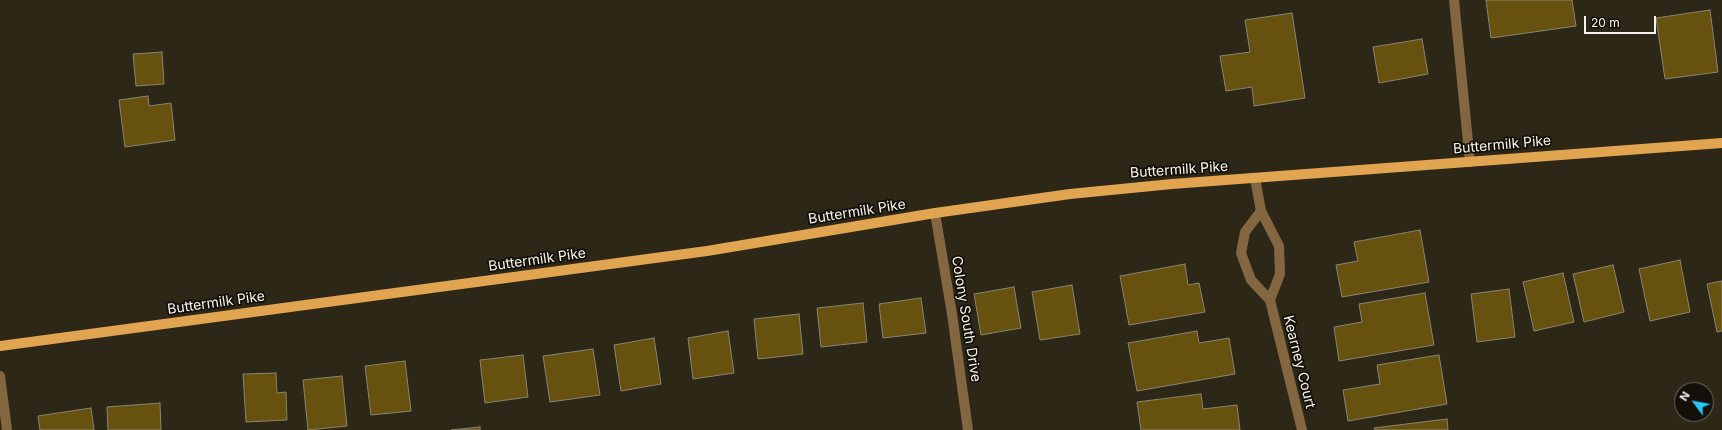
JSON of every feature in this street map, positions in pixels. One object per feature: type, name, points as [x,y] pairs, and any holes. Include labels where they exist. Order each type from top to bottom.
[{"type":"main road","name":"Buttermilk Pike","points":[[0,346],[707,251],[935,213],[1070,194],[1172,184],[1722,143]]},
{"type":"street","points":[[1454,0],[1470,162]]},
{"type":"street","name":"Kearney Court","points":[[1255,178],[1261,211],[1279,246],[1280,274],[1270,300]]},
{"type":"street","name":"Kearney Court","points":[[1261,211],[1245,232],[1241,253],[1251,280],[1270,300],[1302,430]]},
{"type":"street","name":"Colony South Drive","points":[[935,213],[952,314],[968,430]]},
{"type":"street","points":[[0,376],[7,430]]},
{"type":"building","points":[[1486,0],[1572,0],[1576,26],[1491,38]]},
{"type":"building","points":[[1710,10],[1718,72],[1665,79],[1656,18]]},
{"type":"building","points":[[1292,13],[1305,98],[1254,106],[1252,87],[1226,91],[1220,56],[1250,52],[1245,20]]},
{"type":"building","points":[[1422,39],[1428,74],[1379,83],[1373,47]]},
{"type":"building","points":[[162,52],[164,84],[136,86],[133,54]]},
{"type":"building","points":[[148,96],[149,106],[171,103],[175,140],[125,147],[119,100]]},
{"type":"building","points":[[1420,230],[1429,282],[1342,297],[1336,265],[1358,261],[1354,242]]},
{"type":"building","points":[[1680,260],[1690,312],[1650,321],[1639,269]]},
{"type":"building","points":[[1185,264],[1188,285],[1199,283],[1205,312],[1129,325],[1120,276]]},
{"type":"building","points":[[1613,265],[1624,312],[1584,322],[1573,274]]},
{"type":"building","points":[[1563,273],[1574,322],[1534,331],[1523,282]]},
{"type":"building","points":[[1722,281],[1722,331],[1717,332],[1707,284]]},
{"type":"building","points":[[1072,285],[1080,334],[1040,340],[1032,292]]},
{"type":"building","points":[[1014,287],[1021,328],[981,335],[974,294]]},
{"type":"building","points":[[1509,289],[1515,337],[1477,342],[1471,294]]},
{"type":"building","points":[[1425,293],[1434,345],[1339,361],[1334,327],[1362,322],[1359,304]]},
{"type":"building","points":[[921,298],[926,333],[883,338],[879,304]]},
{"type":"building","points":[[863,303],[867,342],[821,347],[817,308]]},
{"type":"building","points":[[799,314],[803,354],[758,359],[754,319]]},
{"type":"building","points":[[728,331],[734,373],[693,379],[688,338]]},
{"type":"building","points":[[1197,331],[1199,343],[1229,338],[1235,374],[1137,391],[1128,343]]},
{"type":"building","points":[[654,338],[661,384],[621,391],[614,345]]},
{"type":"building","points":[[593,349],[600,395],[550,402],[543,356]]},
{"type":"building","points":[[523,355],[528,397],[485,403],[480,360]]},
{"type":"building","points":[[1439,355],[1447,404],[1348,421],[1343,390],[1380,384],[1377,365]]},
{"type":"building","points":[[405,361],[411,411],[371,415],[365,366]]},
{"type":"building","points":[[276,373],[277,393],[286,392],[287,420],[246,422],[243,374]]},
{"type":"building","points":[[342,376],[347,426],[308,430],[303,380]]},
{"type":"building","points":[[1201,394],[1203,409],[1237,405],[1240,430],[1141,430],[1137,402]]},
{"type":"building","points":[[160,403],[161,430],[108,430],[107,407]]},
{"type":"building","points":[[91,408],[94,430],[40,430],[38,416]]},
{"type":"building","points":[[1447,419],[1448,430],[1375,430],[1374,428]]},
{"type":"building","points":[[480,427],[480,430],[451,430]]}]
